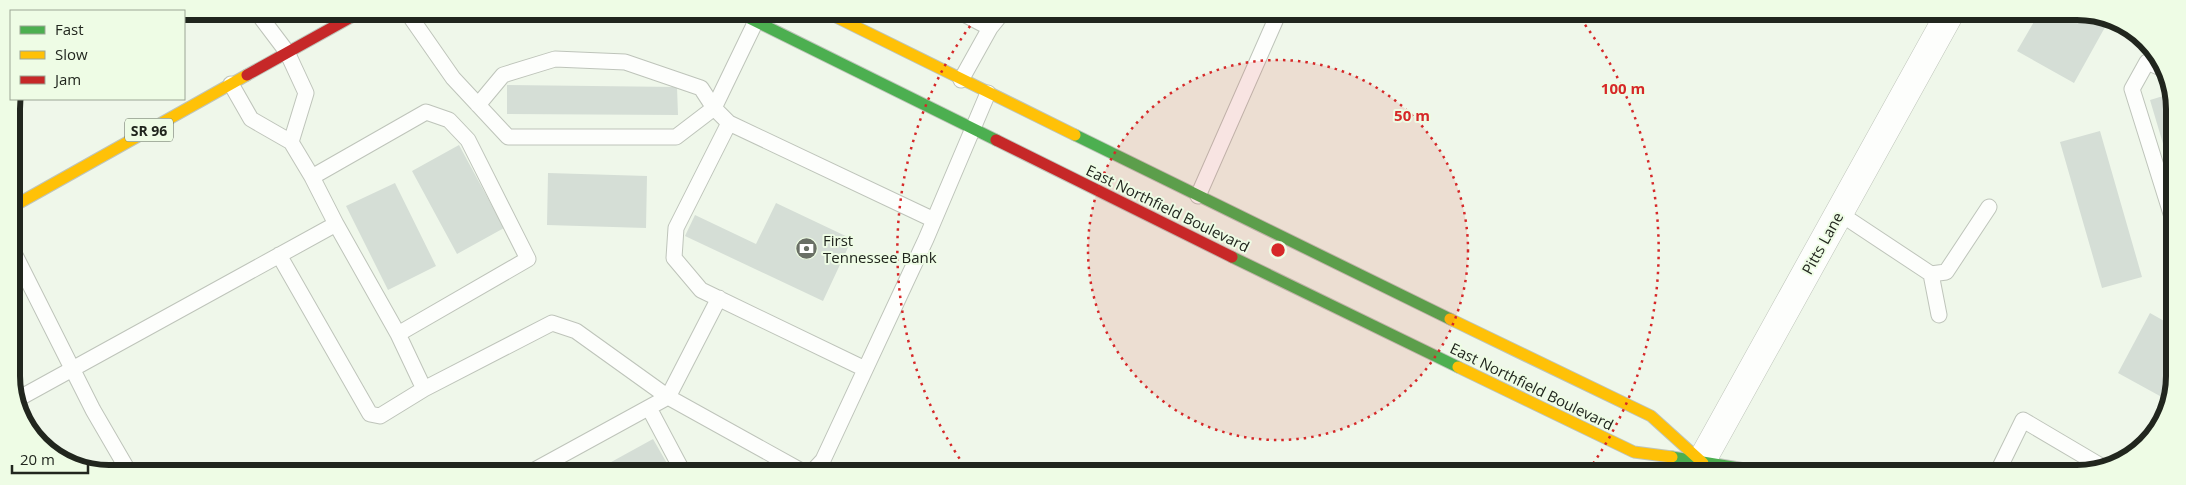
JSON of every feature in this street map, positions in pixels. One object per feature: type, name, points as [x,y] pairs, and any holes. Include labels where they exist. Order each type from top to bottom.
[{"type":"main road","name":"SR 96","points":[[20,203],[347,20]]},
{"type":"main road","name":"East Northfield Boulevard","points":[[843,20],[1198,196],[1348,274],[1651,416],[1698,465]]},
{"type":"main road","name":"East Northfield Boulevard","points":[[756,21],[1332,306],[1634,452],[1686,465]]},
{"type":"main road","points":[[1332,306],[1339,292]]},
{"type":"street","name":"Pitts Lane","points":[[1704,465],[1839,213],[1946,20]]},
{"type":"lane","points":[[263,20],[287,52],[306,93],[291,142]]},
{"type":"lane","points":[[413,20],[453,78],[508,137],[676,137],[714,108],[756,21]]},
{"type":"lane","points":[[855,26],[858,20]]},
{"type":"lane","points":[[975,20],[990,28]]},
{"type":"lane","points":[[961,80],[990,28],[996,20]]},
{"type":"lane","points":[[1198,196],[1276,20]]},
{"type":"lane","points":[[478,105],[503,75],[555,59],[625,62],[701,88],[714,108],[729,123],[934,220]]},
{"type":"lane","points":[[2154,65],[2147,62],[2132,89],[2166,198]]},
{"type":"lane","points":[[231,84],[251,119],[291,142],[398,334],[424,389]]},
{"type":"lane","points":[[818,465],[823,460],[934,220],[988,93]]},
{"type":"lane","points":[[312,177],[426,112],[449,120],[468,140],[528,259],[398,334]]},
{"type":"lane","points":[[729,123],[676,228],[674,258],[701,290],[865,369]]},
{"type":"lane","points":[[1839,213],[1930,274],[1946,272],[1989,207]]},
{"type":"lane","points":[[23,396],[336,224]]},
{"type":"lane","points":[[280,255],[370,414],[380,416],[424,389],[552,323],[576,331],[668,397],[792,465]]},
{"type":"lane","points":[[20,265],[93,410],[125,465]]},
{"type":"lane","points":[[1930,274],[1939,315]]},
{"type":"lane","points":[[544,465],[668,397],[719,298]]},
{"type":"lane","points":[[649,408],[679,465]]},
{"type":"lane","points":[[2001,465],[2023,420],[2095,463]]},
{"type":"building","points":[[2035,20],[2077,20],[2106,25],[2074,83],[2017,51]]},
{"type":"building","points":[[507,85],[677,87],[678,115],[507,114]]},
{"type":"building","points":[[2165,96],[2166,154],[2150,100]]},
{"type":"building","points":[[2100,131],[2142,277],[2102,288],[2060,142]]},
{"type":"building","points":[[459,145],[504,228],[457,254],[412,171]]},
{"type":"building","points":[[548,173],[647,176],[646,228],[547,225]]},
{"type":"building","points":[[395,183],[436,266],[388,290],[346,206]]},
{"type":"building","points":[[776,203],[852,239],[823,301],[685,236],[695,215],[756,244]]},
{"type":"building","points":[[2150,313],[2166,322],[2166,376],[2163,398],[2118,373]]},
{"type":"building","points":[[653,439],[668,465],[606,465]]},
{"type":"traffic: fast","points":[[753,20],[996,140]]},
{"type":"traffic: fast","points":[[1075,135],[1450,319]]},
{"type":"traffic: fast","points":[[1232,257],[1458,367]]},
{"type":"traffic: fast","points":[[1672,457],[1720,465]]},
{"type":"traffic: slow","points":[[842,20],[1075,135]]},
{"type":"traffic: slow","points":[[20,203],[247,75]]},
{"type":"traffic: slow","points":[[1450,319],[1651,416],[1703,463]]},
{"type":"traffic: slow","points":[[1458,367],[1634,452],[1672,457]]},
{"type":"traffic: jam","points":[[247,75],[346,20]]},
{"type":"traffic: jam","points":[[996,140],[1232,257]]},
{"type":"place","name":"First Tennessee Bank","points":[[807,249]]}]
